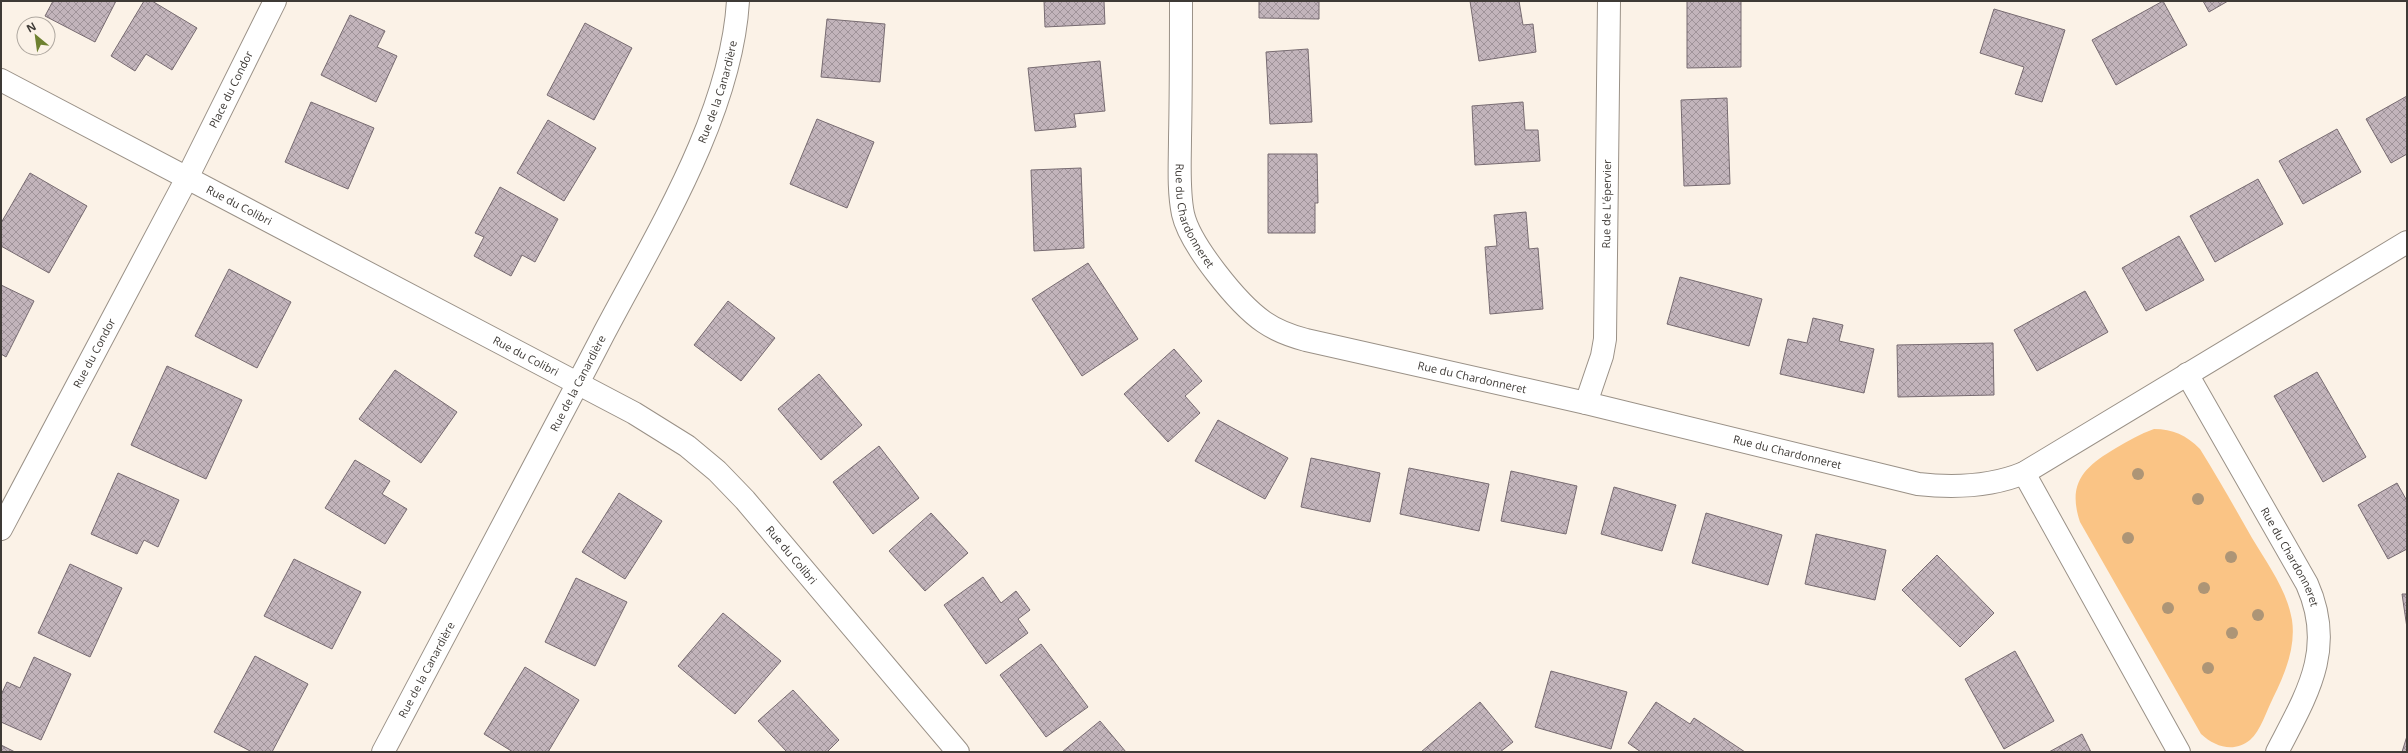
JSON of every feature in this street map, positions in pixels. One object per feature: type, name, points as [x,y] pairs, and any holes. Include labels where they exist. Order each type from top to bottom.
[{"type":"street","name":"Place du Condor","points":[[188,178],[275,1]]},
{"type":"street","name":"Rue de la Canardière","points":[[383,752],[579,384],[681,184],[705,131],[725,69],[738,1]]},
{"type":"street","name":"Rue du Chardonneret","points":[[1181,1],[1180,147],[1183,214],[1200,250],[1250,310],[1275,329],[1306,340],[1586,403],[1918,484],[1941,487],[1977,485],[2009,479],[2024,473],[2407,242]]},
{"type":"street","name":"Rue de L'épervier","points":[[1586,403],[1602,356],[1605,332],[1609,1]]},
{"type":"street","name":"Rue du Colibri","points":[[1,80],[579,384],[672,435],[717,471],[745,500],[958,752]]},
{"type":"street","name":"Rue du Condor","points":[[1,529],[188,178]]},
{"type":"street","name":"Rue du Chardonneret","points":[[2187,374],[2307,584],[2318,616],[2320,632],[2315,668],[2297,712],[2277,752]]},
{"type":"street","points":[[2024,473],[2179,752]]},
{"type":"shaded area","points":[[2154,429],[2167,430],[2179,434],[2190,440],[2200,449],[2276,577],[2286,598],[2292,620],[2293,630],[2291,650],[2282,679],[2254,736],[2244,744],[2238,746],[2225,747],[2218,745],[2206,739],[2201,734],[2080,522],[2076,497],[2077,486],[2087,469],[2116,448],[2139,435]]},
{"type":"building","points":[[53,1],[116,1],[95,42],[56,22],[56,16],[45,16]]},
{"type":"building","points":[[144,1],[152,1],[197,28],[172,70],[146,54],[135,71],[111,56]]},
{"type":"building","points":[[1044,1],[1104,1],[1105,24],[1045,27]]},
{"type":"building","points":[[1259,1],[1319,1],[1319,19],[1259,18]]},
{"type":"building","points":[[1470,1],[1519,1],[1523,25],[1533,24],[1536,52],[1479,61]]},
{"type":"building","points":[[1687,1],[1741,1],[1741,67],[1687,68]]},
{"type":"building","points":[[2163,1],[2187,45],[2116,85],[2092,40]]},
{"type":"building","points":[[2203,1],[2228,1],[2209,12]]},
{"type":"building","points":[[1994,9],[2065,30],[2042,102],[2015,94],[2024,67],[1980,53]]},
{"type":"building","points":[[350,15],[385,31],[377,47],[397,56],[376,102],[321,75]]},
{"type":"building","points":[[827,19],[885,24],[880,82],[821,77]]},
{"type":"building","points":[[585,23],[632,48],[594,120],[547,95]]},
{"type":"building","points":[[1308,49],[1312,122],[1270,124],[1266,52]]},
{"type":"building","points":[[1100,61],[1105,111],[1074,114],[1076,127],[1035,131],[1028,68]]},
{"type":"building","points":[[2407,96],[2407,154],[2391,163],[2366,119]]},
{"type":"building","points":[[1727,98],[1730,184],[1684,186],[1681,100]]},
{"type":"building","points":[[311,102],[374,128],[348,189],[285,162]]},
{"type":"building","points":[[1523,102],[1525,130],[1538,130],[1540,161],[1475,165],[1472,106]]},
{"type":"building","points":[[817,119],[874,142],[847,208],[790,184]]},
{"type":"building","points":[[548,120],[596,148],[564,201],[517,173]]},
{"type":"building","points":[[2337,129],[2361,172],[2303,204],[2279,161]]},
{"type":"building","points":[[1268,154],[1317,154],[1318,203],[1315,203],[1315,233],[1268,233]]},
{"type":"building","points":[[1081,168],[1084,248],[1034,251],[1031,170]]},
{"type":"building","points":[[30,173],[87,206],[49,273],[1,246],[1,223]]},
{"type":"building","points":[[2258,179],[2283,224],[2215,262],[2190,216]]},
{"type":"building","points":[[500,187],[558,219],[535,262],[522,255],[511,276],[474,256],[484,237],[475,233]]},
{"type":"building","points":[[1526,212],[1529,249],[1538,248],[1543,309],[1490,314],[1485,247],[1497,246],[1494,215]]},
{"type":"building","points":[[2179,236],[2204,280],[2146,311],[2122,268]]},
{"type":"building","points":[[1088,263],[1138,339],[1082,376],[1032,299]]},
{"type":"building","points":[[229,269],[291,302],[257,368],[195,336]]},
{"type":"building","points":[[1680,277],[1762,299],[1749,346],[1667,324]]},
{"type":"building","points":[[1,285],[34,301],[6,357],[1,354]]},
{"type":"building","points":[[2085,291],[2108,332],[2037,371],[2014,330]]},
{"type":"building","points":[[728,301],[775,338],[741,381],[694,345]]},
{"type":"building","points":[[1813,318],[1843,325],[1839,341],[1874,349],[1864,393],[1780,374],[1788,339],[1807,343]]},
{"type":"building","points":[[1993,343],[1994,395],[1898,397],[1897,345]]},
{"type":"building","points":[[1174,349],[1202,381],[1185,396],[1200,413],[1168,442],[1124,394]]},
{"type":"building","points":[[167,366],[242,400],[206,479],[131,445]]},
{"type":"building","points":[[395,370],[457,412],[421,463],[359,419]]},
{"type":"building","points":[[2317,372],[2366,457],[2323,482],[2274,396]]},
{"type":"building","points":[[819,374],[862,425],[821,460],[778,409]]},
{"type":"building","points":[[1218,420],[1288,458],[1265,499],[1195,461]]},
{"type":"building","points":[[879,446],[919,498],[873,534],[833,482]]},
{"type":"building","points":[[1311,458],[1380,473],[1370,522],[1301,507]]},
{"type":"building","points":[[355,460],[390,481],[382,494],[407,509],[385,544],[325,508]]},
{"type":"building","points":[[1409,468],[1489,484],[1479,531],[1400,514]]},
{"type":"building","points":[[1511,471],[1577,486],[1566,534],[1501,521]]},
{"type":"building","points":[[118,473],[179,500],[158,547],[144,540],[137,554],[91,534]]},
{"type":"building","points":[[2397,483],[2407,501],[2407,549],[2388,559],[2358,505]]},
{"type":"building","points":[[1614,487],[1676,505],[1662,551],[1601,534]]},
{"type":"building","points":[[619,493],[662,521],[625,579],[582,552]]},
{"type":"building","points":[[931,513],[968,553],[925,591],[889,551]]},
{"type":"building","points":[[1706,513],[1782,535],[1768,585],[1692,563]]},
{"type":"building","points":[[1816,534],[1886,550],[1875,600],[1805,584]]},
{"type":"building","points":[[1937,555],[1994,613],[1960,647],[1902,590]]},
{"type":"building","points":[[294,559],[361,592],[332,649],[264,616]]},
{"type":"building","points":[[70,564],[122,588],[90,657],[38,633]]},
{"type":"building","points":[[983,577],[1001,603],[1016,591],[1030,610],[1018,619],[1028,633],[986,664],[944,605]]},
{"type":"building","points":[[576,578],[627,602],[595,666],[545,642]]},
{"type":"building","points":[[2402,594],[2407,594],[2407,628]]},
{"type":"building","points":[[723,613],[781,661],[735,714],[678,666]]},
{"type":"building","points":[[1041,644],[1088,707],[1046,737],[1000,675]]},
{"type":"building","points":[[2015,651],[2054,721],[2004,749],[1965,679]]},
{"type":"building","points":[[255,656],[308,684],[272,752],[252,752],[214,732]]},
{"type":"building","points":[[34,657],[71,674],[41,740],[1,722],[1,695],[7,682],[20,688]]},
{"type":"building","points":[[525,667],[579,700],[548,752],[513,752],[484,734]]},
{"type":"building","points":[[1551,671],[1627,692],[1611,749],[1535,727]]},
{"type":"building","points":[[793,690],[839,740],[827,752],[787,752],[758,721]]},
{"type":"building","points":[[1480,702],[1513,742],[1500,752],[1421,752]]},
{"type":"building","points":[[1656,702],[1690,724],[1694,718],[1745,752],[1641,752],[1628,743]]},
{"type":"building","points":[[1100,721],[1126,752],[1062,752]]},
{"type":"building","points":[[2082,734],[2091,752],[2049,752]]},
{"type":"building","points":[[2407,736],[2407,752],[2402,752]]},
{"type":"building","points":[[1,745],[15,752],[1,752]]}]
